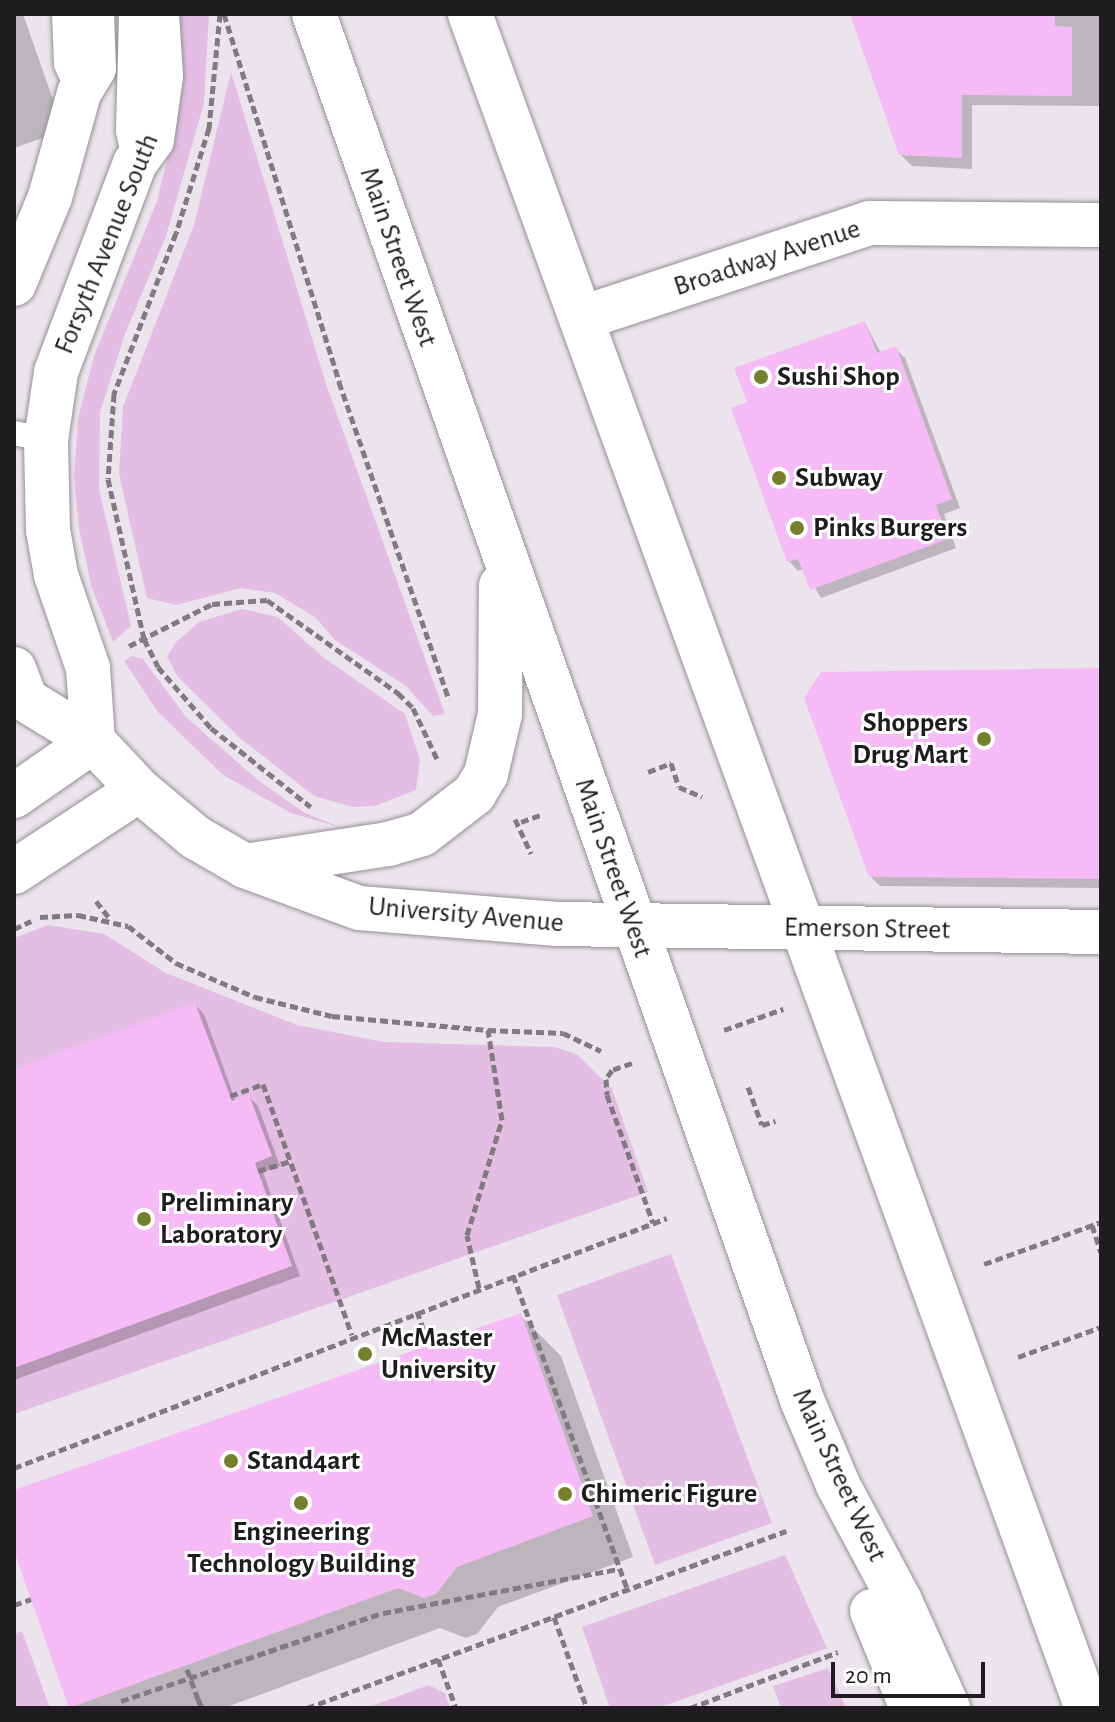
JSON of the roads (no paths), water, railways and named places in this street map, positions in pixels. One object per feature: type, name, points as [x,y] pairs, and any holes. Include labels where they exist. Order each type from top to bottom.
[{"type":"main road","points":[[14,284],[50,197],[79,93],[94,68],[92,14]]},
{"type":"main road","name":"Forsyth Avenue South","points":[[93,741],[88,668],[56,575],[30,436],[135,163],[152,140],[158,104],[157,14]]},
{"type":"main road","name":"Main Street West","points":[[314,14],[761,1290],[838,1485],[900,1601],[948,1708]]},
{"type":"main road","points":[[470,14],[1087,1708]]},
{"type":"main road","name":"Broadway Avenue","points":[[582,318],[869,223],[1101,225]]},
{"type":"main road","points":[[245,866],[388,844],[422,834],[474,794],[486,774],[500,714],[501,555]]},
{"type":"main road","points":[[14,669],[26,700],[93,741],[14,796]]},
{"type":"main road","name":"University Avenue","points":[[93,741],[139,790],[195,837],[245,866],[359,908],[633,926]]},
{"type":"main road","points":[[14,872],[139,790]]},
{"type":"main road","name":"Emerson Street","points":[[633,926],[1101,932]]},
{"type":"main road","points":[[838,1485],[873,1613],[912,1708]]},
{"type":"lane","points":[[64,14],[66,64],[79,93]]},
{"type":"lane","points":[[131,14],[128,131],[135,163]]},
{"type":"place","name":"Sushi Shop","points":[[761,377]]},
{"type":"place","name":"Subway","points":[[779,478]]},
{"type":"place","name":"Pinks Burgers","points":[[797,528]]},
{"type":"place","name":"Shoppers Drug Mart","points":[[984,739]]},
{"type":"place","name":"Preliminary Laboratory","points":[[144,1219]]},
{"type":"place","name":"McMaster University","points":[[365,1354]]},
{"type":"place","name":"Stand4art","points":[[231,1461]]},
{"type":"place","name":"Chimeric Figure","points":[[565,1494]]},
{"type":"place","name":"Engineering Technology Building","points":[[301,1503]]}]
